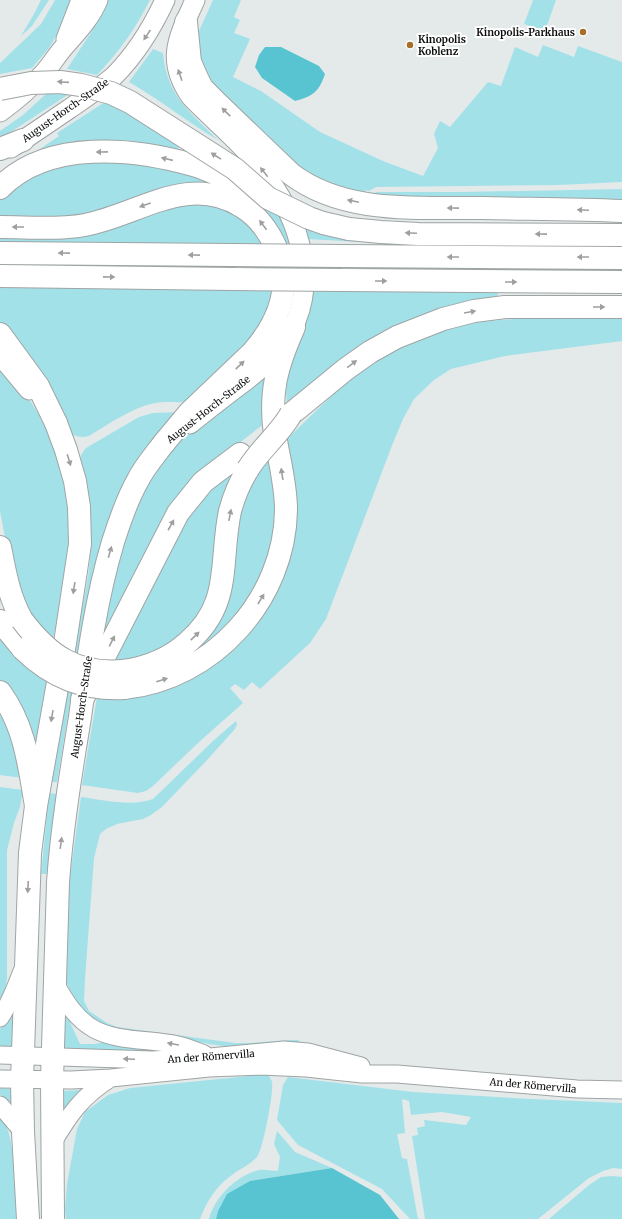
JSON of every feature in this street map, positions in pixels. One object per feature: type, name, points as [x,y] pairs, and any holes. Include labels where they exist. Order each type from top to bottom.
[{"type":"main road","points":[[63,48],[80,0]]},
{"type":"main road","points":[[0,112],[28,91],[63,48],[82,28],[98,0]]},
{"type":"main road","name":"August-Horch-Straße","points":[[0,156],[92,94],[114,75],[143,41],[164,0]]},
{"type":"main road","name":"August-Horch-Straße","points":[[53,1219],[52,1080],[60,853],[90,649],[102,585],[115,534],[126,505],[138,480],[164,443],[265,364],[279,349],[294,327],[302,302],[305,284],[302,254],[286,206],[269,178],[254,160],[204,112],[191,97],[185,89],[179,74],[176,51],[195,0]]},
{"type":"main road","points":[[186,22],[190,62],[202,88],[291,174],[302,183],[318,190],[351,202],[391,207],[622,211]]},
{"type":"main road","points":[[0,89],[31,83],[60,82],[81,84],[111,93],[130,102],[224,162],[246,177],[268,198]]},
{"type":"main road","points":[[0,149],[23,140]]},
{"type":"main road","points":[[0,188],[11,177],[25,168],[55,157],[87,152],[118,152],[159,157],[194,166],[222,177],[323,223],[350,229],[418,234],[622,235]]},
{"type":"main road","points":[[0,227],[72,227],[85,225],[111,218],[171,196],[194,193],[215,194],[226,198],[244,208],[255,216],[262,224],[276,248],[284,272],[282,297],[275,319],[270,330],[253,352],[189,413],[164,443]]},
{"type":"main road","points":[[0,253],[622,258]]},
{"type":"main road","points":[[0,276],[622,282]]},
{"type":"main road","points":[[82,700],[178,513],[194,491],[204,482],[244,461],[256,457],[282,429],[291,414],[358,360],[384,344],[412,330],[443,319],[474,311],[505,307],[622,307]]},
{"type":"main road","points":[[0,546],[9,591],[22,620],[45,647],[64,660],[81,667],[102,672],[124,680],[137,687],[168,678],[197,664],[216,650],[237,631],[265,592],[281,549],[286,518],[284,485],[274,418],[274,390],[278,367],[294,327]]},
{"type":"main road","points":[[0,334],[38,386],[56,423],[75,481],[79,507],[80,544],[36,806],[30,853],[22,1080],[23,1132],[28,1219]]},
{"type":"main road","points":[[0,355],[56,423]]},
{"type":"main road","points":[[0,621],[23,649],[43,666],[66,679],[87,686],[112,689],[144,667],[171,655],[191,640],[201,630],[216,604],[222,584],[230,511],[238,488],[244,461]]},
{"type":"main road","points":[[0,692],[16,718],[24,740],[36,806]]},
{"type":"street","points":[[0,1018],[13,995],[26,961]]},
{"type":"street","points":[[55,984],[65,1001],[77,1016],[94,1029],[112,1036],[178,1045],[210,1057]]},
{"type":"street","name":"An der Römervilla","points":[[0,1055],[152,1060],[293,1051],[321,1055],[397,1074]]},
{"type":"street","name":"An der Römervilla","points":[[0,1079],[52,1080],[111,1078],[209,1068],[253,1066],[299,1068],[362,1074],[397,1074],[577,1089],[622,1090]]},
{"type":"street","points":[[52,1146],[75,1108],[94,1089],[111,1078]]},
{"type":"street","points":[[0,1105],[23,1132]]},
{"type":"shaded area","points":[[41,0],[49,0],[32,26],[21,36],[34,14]]},
{"type":"shaded area","points":[[55,0],[73,0],[63,24],[49,48],[32,68],[0,74],[0,63],[41,24]]},
{"type":"shaded area","points":[[108,0],[150,0],[139,20],[113,58],[97,75],[67,69],[92,31]]},
{"type":"shaded area","points":[[213,0],[241,0],[234,17],[240,20],[234,33],[250,39],[233,77],[261,91],[320,132],[383,161],[423,176],[438,148],[434,134],[440,121],[450,127],[488,82],[501,86],[515,47],[538,57],[543,45],[574,57],[578,46],[622,62],[622,182],[558,185],[376,187],[369,191],[366,190],[362,195],[313,179],[205,81],[197,44],[199,31]]},
{"type":"shaded area","points":[[533,0],[556,0],[545,31],[524,24]]},
{"type":"shaded area","points":[[265,47],[281,47],[319,66],[325,74],[318,89],[311,95],[295,101],[262,78],[255,67],[259,55]]},
{"type":"shaded area","points":[[153,49],[163,53],[169,81],[181,102],[218,140],[129,82]]},
{"type":"shaded area","points":[[46,94],[69,94],[0,139],[0,131],[23,115]]},
{"type":"shaded area","points":[[105,102],[125,112],[179,146],[177,152],[18,164],[59,136],[57,133]]},
{"type":"shaded area","points":[[95,159],[169,168],[218,184],[91,216],[0,219],[0,197],[37,170]]},
{"type":"shaded area","points":[[622,189],[622,203],[431,200],[371,194],[377,192]]},
{"type":"shaded area","points":[[249,198],[282,213],[293,245],[280,245]]},
{"type":"shaded area","points":[[190,200],[237,212],[266,245],[0,242],[0,234]]},
{"type":"shaded area","points":[[301,221],[622,242],[622,247],[433,246],[307,239]]},
{"type":"shaded area","points":[[0,287],[277,289],[266,324],[185,402],[159,402],[146,405],[120,417],[89,436],[83,437],[75,436],[68,431],[19,349],[0,322]]},
{"type":"shaded area","points":[[312,290],[498,292],[497,300],[457,307],[287,407],[287,374],[293,353],[305,324]]},
{"type":"shaded area","points":[[515,319],[622,319],[622,341],[505,356],[451,369],[434,380],[414,399],[403,419],[326,619],[310,643],[260,689],[252,682],[244,690],[235,684],[230,688],[243,703],[146,791],[138,793],[82,785],[97,697],[125,696],[270,602],[285,441],[350,380],[393,352],[426,337],[458,326],[486,321]]},
{"type":"shaded area","points":[[0,365],[24,392],[42,422],[52,443],[65,487],[70,532],[69,555],[64,594],[52,643],[43,637],[14,585],[0,511]]},
{"type":"shaded area","points":[[265,374],[265,423],[215,462],[179,498],[133,575],[101,648],[106,604],[122,541],[146,484],[174,446]]},
{"type":"shaded area","points":[[180,412],[159,434],[79,655],[72,651],[85,595],[90,551],[89,528],[79,465],[81,455],[86,448],[139,417],[153,413]]},
{"type":"shaded area","points":[[271,452],[278,532],[255,597],[206,651],[139,674],[194,647],[245,490]]},
{"type":"shaded area","points":[[242,458],[210,603],[173,647],[110,665],[188,510]]},
{"type":"shaded area","points":[[0,633],[49,680],[37,746],[31,745],[10,694],[0,680]]},
{"type":"shaded area","points":[[66,688],[72,690],[57,782],[50,782]]},
{"type":"shaded area","points":[[0,705],[10,725],[22,778],[0,775]]},
{"type":"shaded area","points":[[236,721],[237,725],[234,730],[162,807],[143,819],[117,824],[106,829],[100,834],[94,858],[84,1001],[89,1011],[107,1023],[117,1027],[235,1043],[298,1040],[303,1044],[237,1048],[113,1030],[91,1018],[77,1005],[65,979],[67,898],[81,797],[127,803],[153,799],[214,740]]},
{"type":"shaded area","points":[[0,787],[23,790],[20,807],[7,850],[7,978],[4,998],[0,1005]]},
{"type":"shaded area","points":[[49,793],[56,794],[47,874],[41,874]]},
{"type":"shaded area","points":[[11,1013],[15,1013],[15,1049],[0,1049],[0,1029],[7,1021]]},
{"type":"shaded area","points":[[63,1014],[69,1020],[80,1044],[95,1044],[109,1041],[175,1052],[175,1054],[63,1050]]},
{"type":"shaded area","points":[[268,1074],[272,1080],[270,1108],[265,1133],[257,1157],[221,1184],[209,1200],[200,1219],[66,1219],[65,1209],[67,1184],[77,1129],[85,1112],[108,1095],[130,1088]]},
{"type":"shaded area","points":[[288,1077],[413,1092],[622,1103],[622,1169],[613,1168],[589,1178],[538,1219],[425,1219],[412,1136],[418,1135],[417,1128],[425,1126],[424,1120],[466,1125],[471,1117],[442,1112],[411,1115],[409,1101],[402,1099],[405,1133],[397,1134],[402,1158],[407,1159],[418,1219],[410,1219],[382,1189],[298,1145],[277,1120],[283,1085]]},
{"type":"shaded area","points":[[0,1088],[14,1089],[14,1107],[0,1094]]},
{"type":"shaded area","points":[[83,1090],[63,1113],[63,1091]]},
{"type":"shaded area","points":[[0,1116],[9,1135],[12,1149],[16,1180],[18,1219],[0,1219]]},
{"type":"shaded area","points":[[277,1131],[295,1152],[332,1168],[250,1181],[218,1211],[216,1219],[209,1219],[221,1195],[242,1177],[259,1170],[278,1171],[280,1157],[274,1144]]},
{"type":"shaded area","points":[[332,1168],[380,1195],[399,1219],[216,1219],[218,1211],[227,1194],[250,1181]]},
{"type":"shaded area","points":[[601,1177],[622,1177],[622,1219],[549,1219],[589,1185]]},
{"type":"place","name":"Kinopolis-Parkhaus","points":[[583,32]]},
{"type":"place","name":"Kinopolis Koblenz","points":[[410,45]]}]
